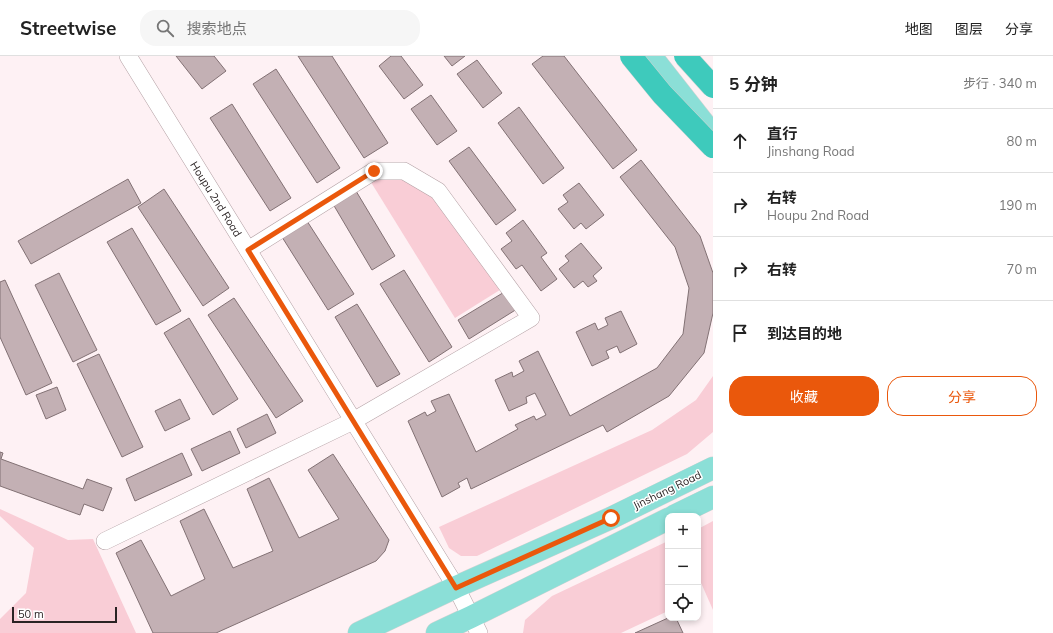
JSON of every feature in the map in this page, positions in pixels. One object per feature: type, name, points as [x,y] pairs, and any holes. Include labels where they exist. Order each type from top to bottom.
[{"type":"highway","points":[[631,56],[662,94],[713,148]]},
{"type":"highway","points":[[685,56],[713,87]]},
{"type":"main road","points":[[651,56],[713,135]]},
{"type":"main road","name":"Jinshang Road","points":[[359,633],[611,518],[713,468]]},
{"type":"main road","points":[[680,513],[713,497]]},
{"type":"main road","points":[[437,633],[475,625],[665,521]]},
{"type":"street","name":"Houpu 2nd Road","points":[[128,56],[456,588],[475,625]]},
{"type":"street","points":[[105,541],[353,421],[531,318],[438,191],[404,171],[374,171],[248,250]]},
{"type":"shaded area","points":[[404,175],[435,193],[503,288],[455,318],[369,179]]},
{"type":"shaded area","points":[[713,376],[713,432],[687,454],[477,556],[461,556],[449,548],[439,527],[652,430],[696,400]]},
{"type":"shaded area","points":[[0,509],[68,540],[93,539],[136,633],[0,633],[0,619],[26,593],[34,548],[0,516]]},
{"type":"shaded area","points":[[713,521],[713,610],[701,583],[701,527]]},
{"type":"shaded area","points":[[665,542],[665,612],[621,633],[523,633],[525,620],[552,596]]},
{"type":"building","points":[[176,56],[214,56],[226,71],[202,89]]},
{"type":"building","points":[[298,56],[332,56],[388,143],[364,158]]},
{"type":"building","points":[[391,56],[401,56],[423,85],[404,99],[379,66]]},
{"type":"building","points":[[444,56],[465,56],[452,66]]},
{"type":"building","points":[[543,56],[564,56],[637,150],[613,169],[532,64]]},
{"type":"building","points":[[477,60],[502,93],[483,108],[457,74]]},
{"type":"building","points":[[276,69],[340,168],[317,183],[253,84]]},
{"type":"building","points":[[431,95],[457,131],[437,145],[411,109]]},
{"type":"building","points":[[232,104],[291,198],[270,211],[210,118]]},
{"type":"building","points":[[519,107],[564,168],[543,184],[498,123]]},
{"type":"building","points":[[469,147],[516,210],[496,225],[449,161]]},
{"type":"building","points":[[641,160],[700,236],[713,273],[713,313],[704,353],[669,396],[607,432],[603,425],[471,489],[467,478],[458,483],[460,487],[442,497],[408,421],[425,412],[427,416],[436,411],[431,401],[449,394],[476,452],[518,429],[515,425],[534,416],[536,420],[546,415],[535,393],[526,397],[527,403],[509,411],[495,380],[512,372],[513,377],[524,371],[519,361],[538,351],[570,416],[657,368],[683,334],[689,288],[675,247],[620,177]]},
{"type":"building","points":[[128,179],[141,203],[31,264],[18,241]]},
{"type":"building","points":[[579,183],[604,215],[586,229],[581,223],[574,229],[558,209],[568,202],[563,195]]},
{"type":"building","points":[[164,189],[229,288],[203,306],[138,207]]},
{"type":"building","points":[[356,191],[395,256],[372,270],[333,204]]},
{"type":"building","points":[[523,220],[547,253],[541,257],[557,279],[541,291],[522,265],[516,269],[501,249],[512,241],[506,233]]},
{"type":"building","points":[[307,221],[354,294],[328,310],[282,237]]},
{"type":"building","points":[[132,228],[181,311],[156,325],[107,242]]},
{"type":"building","points":[[581,243],[602,268],[593,276],[597,281],[588,287],[583,281],[574,288],[559,269],[569,261],[565,256]]},
{"type":"building","points":[[404,270],[452,347],[429,362],[380,284]]},
{"type":"building","points":[[59,273],[97,350],[73,362],[35,285]]},
{"type":"building","points":[[5,280],[52,383],[26,395],[0,337],[0,282]]},
{"type":"building","points":[[506,291],[517,309],[469,339],[458,320]]},
{"type":"building","points":[[234,298],[303,401],[276,418],[208,315]]},
{"type":"building","points":[[357,304],[400,374],[377,387],[335,317]]},
{"type":"building","points":[[621,311],[637,344],[620,353],[617,346],[606,351],[609,358],[592,366],[576,332],[595,323],[598,330],[608,325],[605,318]]},
{"type":"building","points":[[189,318],[238,399],[213,415],[164,333]]},
{"type":"building","points":[[99,354],[143,447],[122,457],[77,364]]},
{"type":"building","points":[[57,387],[66,410],[46,419],[36,395]]},
{"type":"building","points":[[180,399],[190,419],[165,431],[155,411]]},
{"type":"building","points":[[267,414],[276,433],[246,448],[237,429]]},
{"type":"building","points":[[230,431],[240,453],[202,471],[191,449]]},
{"type":"building","points":[[0,452],[3,453],[1,459],[83,489],[87,479],[112,488],[103,511],[84,504],[80,515],[0,486]]},
{"type":"building","points":[[182,453],[192,475],[135,501],[126,479]]},
{"type":"building","points":[[333,454],[389,540],[385,551],[376,561],[216,633],[153,633],[116,553],[141,540],[171,596],[205,579],[180,521],[204,509],[233,568],[273,551],[247,489],[269,478],[299,538],[339,519],[308,470]]},
{"type":"building","points":[[665,619],[665,621],[677,621],[683,633],[635,633]]},
{"type":"route","points":[[374,171],[248,250],[456,588],[611,518]]}]
